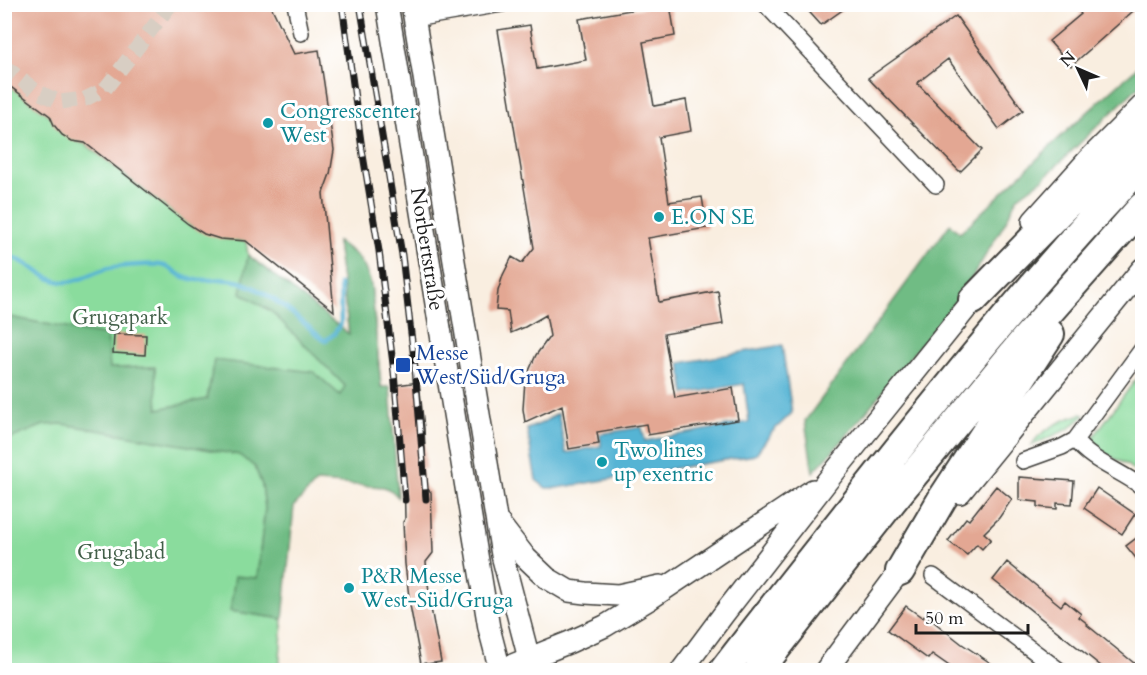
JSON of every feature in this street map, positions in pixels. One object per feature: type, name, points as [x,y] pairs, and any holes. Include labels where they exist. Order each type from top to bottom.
[{"type":"highway","points":[[974,300],[1065,206],[1143,135]]},
{"type":"highway","points":[[724,670],[955,379],[1084,228],[1143,165]]},
{"type":"highway","points":[[900,571],[942,499],[1052,331],[1105,262],[1140,210]]},
{"type":"highway","points":[[759,670],[892,501],[1026,338],[1140,210]]},
{"type":"main road","name":"Norbertstraße","points":[[387,4],[489,628],[500,670]]},
{"type":"main road","name":"Norbertstraße","points":[[413,12],[507,577],[530,664]]},
{"type":"main road","points":[[682,670],[828,480],[974,300],[1024,232],[1088,160],[1143,106]]},
{"type":"main road","points":[[826,670],[1011,429],[1143,269]]},
{"type":"main road","points":[[500,670],[530,664],[605,626],[828,480]]},
{"type":"main road","points":[[497,520],[526,558],[547,578],[569,591],[618,595],[672,584]]},
{"type":"street","points":[[295,4],[301,33]]},
{"type":"street","points":[[413,12],[502,4]]},
{"type":"street","points":[[765,4],[936,185]]},
{"type":"street","points":[[1023,461],[1075,440],[1143,349]]},
{"type":"street","points":[[1075,440],[1082,450],[1143,487]]},
{"type":"street","points":[[933,576],[1059,670]]},
{"type":"green space","points":[[1142,63],[1142,83],[1043,179],[1017,198],[1005,223],[964,291],[843,440],[813,472],[805,421],[950,224],[960,233],[1060,137]]},
{"type":"green space","points":[[4,82],[51,117],[56,128],[64,135],[73,141],[85,144],[188,224],[216,237],[246,241],[248,255],[349,334],[337,242],[355,254],[366,270],[371,284],[384,416],[255,467],[262,485],[265,508],[257,579],[231,611],[283,619],[279,670],[5,670]]},
{"type":"green space","points":[[337,242],[359,259],[371,284],[381,387],[390,387],[398,497],[384,487],[317,482],[294,506],[283,619],[230,611],[235,576],[257,578],[265,508],[262,485],[255,467],[239,455],[63,424],[44,425],[5,441],[5,316],[107,336],[110,368],[155,367],[158,409],[207,399],[214,360],[314,372],[340,395],[345,386],[272,312],[241,293],[248,255],[349,334]]},
{"type":"green space","points":[[1142,371],[1142,477],[1127,465],[1092,447],[1089,443]]},
{"type":"green space","points":[[1081,414],[1085,415],[1068,429],[1031,446],[1046,430]]},
{"type":"water","points":[[782,345],[792,413],[772,432],[755,455],[557,488],[546,488],[536,480],[527,429],[558,413],[566,453],[601,446],[600,434],[642,427],[645,441],[749,422],[744,384],[685,394],[680,363]]},
{"type":"building","points":[[4,4],[270,4],[294,54],[319,50],[334,150],[330,174],[323,193],[334,311],[246,241],[220,239],[204,234],[188,224],[85,143],[72,141],[62,135],[50,116],[4,82]]},
{"type":"building","points":[[670,4],[675,36],[643,42],[654,106],[686,100],[691,131],[659,137],[669,202],[702,197],[707,228],[648,238],[659,302],[718,291],[723,324],[664,334],[675,398],[733,388],[738,420],[648,435],[646,424],[597,432],[599,444],[569,449],[562,405],[525,422],[523,409],[525,380],[536,355],[550,336],[546,315],[511,333],[508,311],[496,310],[498,291],[512,257],[522,263],[534,248],[498,30],[530,25],[537,69],[586,60],[579,19]]},
{"type":"building","points":[[802,4],[851,4],[821,25]]},
{"type":"building","points":[[1074,4],[1141,4],[1071,66],[1049,41],[1081,14]]},
{"type":"building","points":[[956,16],[1023,110],[999,129],[948,59],[917,83],[982,150],[960,172],[868,78]]},
{"type":"building","points":[[114,334],[146,335],[145,355],[113,353]]},
{"type":"building","points":[[419,382],[426,468],[422,469],[423,485],[431,492],[433,553],[426,562],[430,603],[441,662],[427,664],[421,664],[405,564],[404,470],[401,470],[397,385]]},
{"type":"building","points":[[1019,477],[1074,481],[1072,504],[1057,503],[1057,509],[1038,507],[1038,502],[1019,500]]},
{"type":"building","points":[[996,486],[1012,499],[999,518],[984,533],[991,539],[982,549],[977,544],[967,555],[948,541],[966,518],[969,520]]},
{"type":"building","points":[[1097,488],[1135,514],[1122,534],[1084,508]]},
{"type":"building","points":[[1143,533],[1143,567],[1126,546]]},
{"type":"building","points":[[1007,562],[1061,606],[1065,601],[1081,614],[1079,617],[1087,625],[1134,663],[1128,670],[1106,670],[993,580]]},
{"type":"building","points":[[906,606],[923,618],[925,615],[962,644],[1001,670],[955,670],[932,654],[928,659],[888,630]]},
{"type":"waterway","points":[[4,256],[12,257],[58,281],[73,281],[109,268],[155,264],[168,267],[190,279],[230,280],[242,283],[255,288],[280,304],[325,341],[334,334],[341,323],[340,284]]},
{"type":"tunnel","points":[[4,66],[36,91],[60,102],[85,99],[105,89],[171,4]]},
{"type":"railway","points":[[342,4],[379,251],[394,372],[405,500]]},
{"type":"railway","points":[[360,4],[402,255],[415,368],[426,499]]},
{"type":"place","name":"Congresscenter West","points":[[268,123]]},
{"type":"place","name":"E.ON SE","points":[[659,217]]},
{"type":"place","name":"Messe West/Süd/Gruga","points":[[403,365]]},
{"type":"place","name":"Two lines up exentric","points":[[602,462]]},
{"type":"place","name":"P&R Messe West-Süd/Gruga","points":[[349,588]]},
{"type":"park label","name":"Grugapark","points":[[120,317]]},
{"type":"park label","name":"Grugabad","points":[[121,552]]}]
